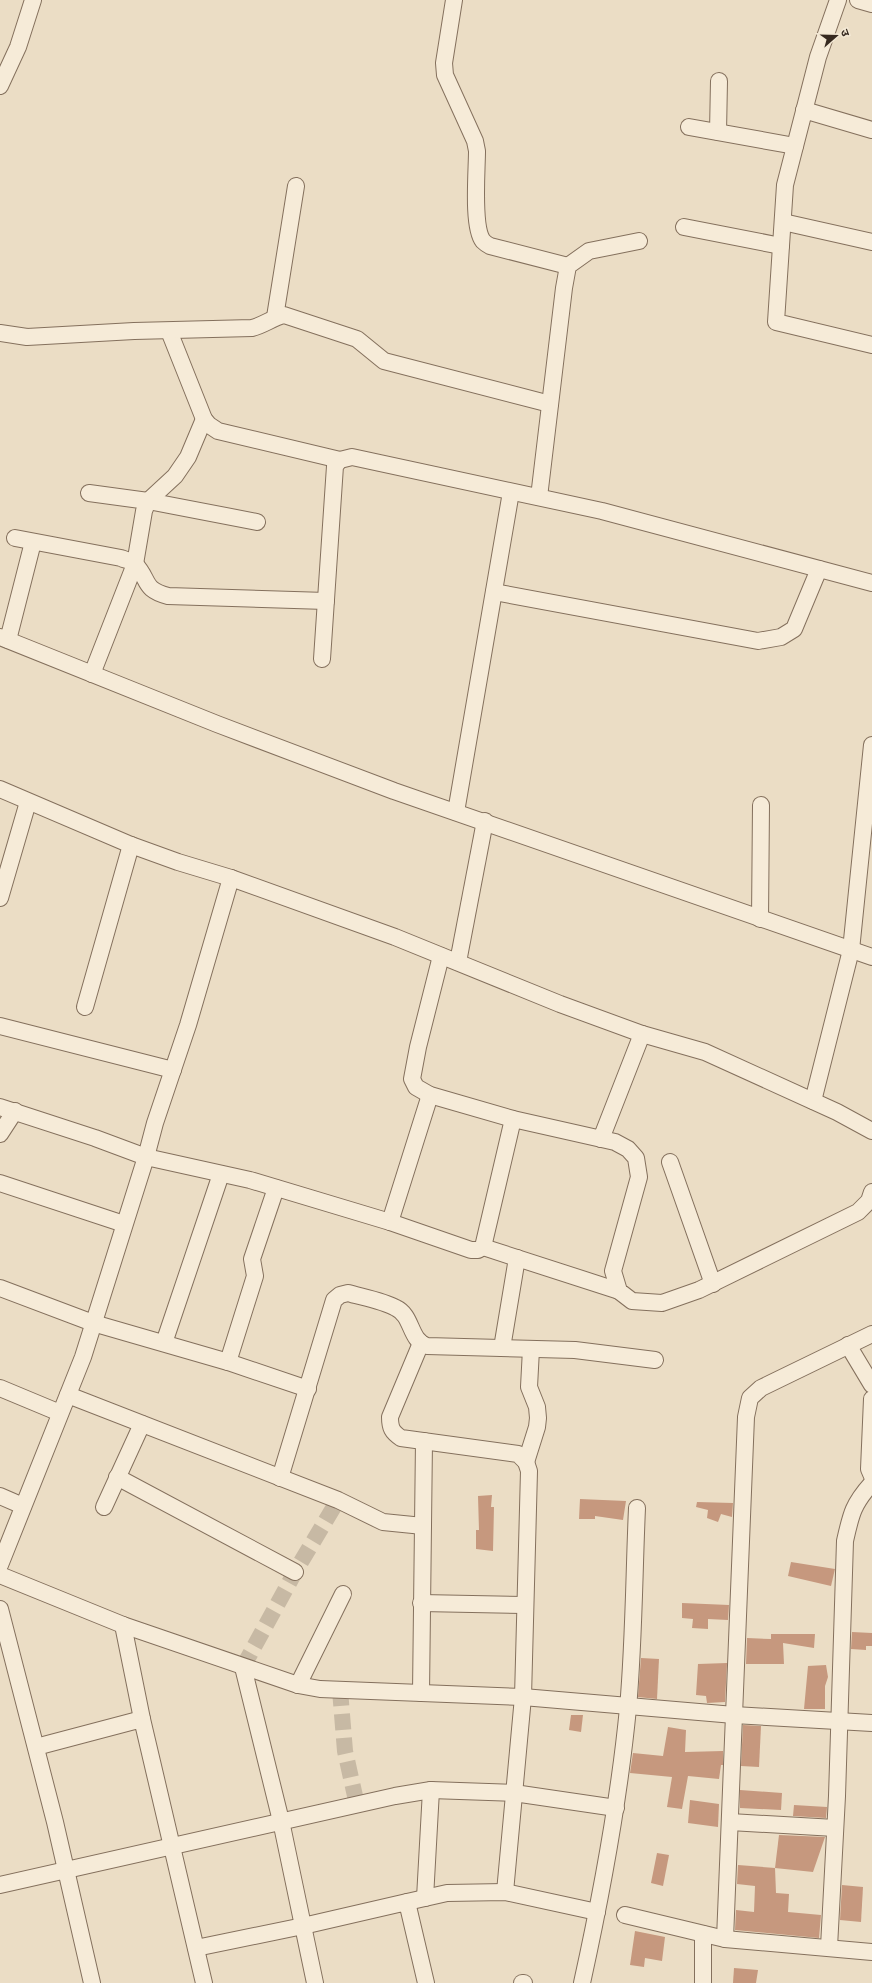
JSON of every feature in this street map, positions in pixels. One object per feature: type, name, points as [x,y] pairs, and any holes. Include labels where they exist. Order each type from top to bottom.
[{"type":"street","points":[[0,86],[18,47],[33,0]]},
{"type":"street","points":[[454,0],[444,63],[445,76],[475,142],[477,151],[476,219],[478,232],[483,241],[490,246],[568,266]]},
{"type":"street","points":[[838,0],[818,57],[785,185],[776,322],[872,345]]},
{"type":"street","points":[[858,0],[872,4]]},
{"type":"street","points":[[718,132],[719,81]]},
{"type":"street","points":[[804,110],[872,130]]},
{"type":"street","points":[[689,127],[795,146]]},
{"type":"street","points":[[275,317],[296,186]]},
{"type":"street","points":[[783,222],[872,242]]},
{"type":"street","points":[[684,227],[781,246]]},
{"type":"street","points":[[539,498],[564,288],[568,266],[589,251],[639,241]]},
{"type":"street","points":[[0,334],[27,337],[252,328],[262,326],[275,317],[284,315],[357,339],[384,361],[550,404]]},
{"type":"street","points":[[169,331],[204,419],[209,425],[218,431],[340,460],[352,457],[602,511],[872,583]]},
{"type":"street","points":[[92,674],[135,564],[144,511],[148,501],[175,476],[188,457],[204,419]]},
{"type":"street","points":[[322,659],[335,466],[340,460]]},
{"type":"street","points":[[456,812],[511,492]]},
{"type":"street","points":[[89,493],[148,501],[257,522]]},
{"type":"street","points":[[15,538],[115,556],[135,564],[149,587],[156,593],[168,596],[326,600]]},
{"type":"street","points":[[33,542],[4,639],[225,727],[456,812],[872,957]]},
{"type":"street","points":[[494,592],[758,641],[781,637],[794,630],[819,569]]},
{"type":"street","points":[[813,1101],[851,950],[872,745]]},
{"type":"street","points":[[0,789],[131,845],[178,862],[231,878],[395,937],[560,1004],[642,1034],[704,1052],[813,1101],[872,1131]]},
{"type":"street","points":[[0,898],[28,802]]},
{"type":"street","points":[[760,919],[761,805]]},
{"type":"street","points":[[458,962],[485,822]]},
{"type":"street","points":[[85,1007],[131,845]]},
{"type":"street","points":[[0,1566],[83,1357],[146,1157],[155,1123],[188,1025],[231,878]]},
{"type":"street","points":[[441,956],[418,1047],[412,1079],[416,1087],[430,1095],[512,1119],[615,1142],[628,1149],[636,1158],[639,1177],[613,1271],[619,1291]]},
{"type":"street","points":[[0,1026],[173,1070]]},
{"type":"street","points":[[602,1139],[642,1034]]},
{"type":"street","points":[[390,1222],[430,1095]]},
{"type":"street","points":[[0,1134],[7,1109],[95,1138],[146,1157],[250,1180],[390,1222],[471,1250],[478,1250],[483,1247],[512,1119]]},
{"type":"street","points":[[670,1162],[713,1284]]},
{"type":"street","points":[[164,1343],[220,1174]]},
{"type":"street","points":[[0,1182],[124,1224]]},
{"type":"street","points":[[228,1362],[255,1276],[252,1259],[276,1188]]},
{"type":"street","points":[[483,1247],[619,1291],[632,1301],[662,1303],[713,1284],[858,1212],[869,1201],[872,1192]]},
{"type":"street","points":[[502,1348],[518,1258]]},
{"type":"street","points":[[0,1288],[93,1323],[228,1362],[308,1389]]},
{"type":"street","points":[[280,1478],[334,1300],[340,1295],[348,1293],[397,1308],[409,1321],[416,1339],[421,1344],[427,1346],[575,1350],[655,1360]]},
{"type":"street","points":[[725,1939],[746,1417],[750,1398],[761,1388],[872,1334]]},
{"type":"street","points":[[421,1344],[390,1417],[390,1426],[394,1434],[402,1438],[508,1451],[518,1454],[526,1462],[529,1471],[524,1605],[523,1697],[505,1892]]},
{"type":"street","points":[[848,1345],[872,1385]]},
{"type":"street","points":[[526,1462],[537,1427],[538,1418],[537,1407],[529,1388],[531,1349]]},
{"type":"street","points":[[0,1388],[60,1413]]},
{"type":"street","points":[[68,1395],[338,1500],[383,1522],[423,1526]]},
{"type":"street","points":[[872,1399],[869,1469],[872,1476]]},
{"type":"street","points":[[104,1507],[142,1424]]},
{"type":"street","points":[[421,1693],[424,1441]]},
{"type":"street","points":[[117,1477],[295,1572]]},
{"type":"street","points":[[829,1947],[846,1541],[850,1518],[859,1498],[872,1483]]},
{"type":"street","points":[[0,1496],[23,1506]]},
{"type":"street","points":[[582,1983],[616,1808],[628,1706],[637,1508]]},
{"type":"street","points":[[0,1575],[123,1624],[243,1667],[298,1684],[320,1689],[523,1697],[734,1715],[872,1723]]},
{"type":"street","points":[[298,1684],[343,1594]]},
{"type":"street","points":[[421,1603],[524,1605]]},
{"type":"street","points":[[0,1609],[6,1661],[36,1747],[92,1983]]},
{"type":"street","points":[[123,1624],[142,1719],[204,1983]]},
{"type":"street","points":[[243,1667],[281,1821],[315,1983]]},
{"type":"street","points":[[36,1747],[142,1719]]},
{"type":"street","points":[[0,1885],[281,1821],[395,1796],[431,1790],[514,1793],[616,1808]]},
{"type":"street","points":[[425,1898],[431,1790]]},
{"type":"street","points":[[730,1822],[835,1828]]},
{"type":"street","points":[[196,1948],[304,1926],[447,1893],[505,1892],[597,1912]]},
{"type":"street","points":[[407,1902],[426,1983]]},
{"type":"street","points":[[625,1915],[725,1939],[872,1952]]},
{"type":"street","points":[[703,1934],[703,1983]]},
{"type":"building","points":[[492,1495],[491,1507],[494,1507],[493,1551],[476,1549],[476,1530],[479,1530],[478,1496]]},
{"type":"building","points":[[580,1499],[626,1501],[623,1520],[595,1516],[595,1519],[579,1519]]},
{"type":"building","points":[[697,1502],[733,1503],[732,1517],[721,1514],[718,1522],[707,1518],[708,1510],[696,1507]]},
{"type":"building","points":[[791,1562],[835,1569],[831,1586],[788,1576]]},
{"type":"building","points":[[682,1603],[729,1605],[728,1620],[708,1619],[708,1629],[692,1628],[693,1619],[682,1618]]},
{"type":"building","points":[[852,1632],[872,1633],[872,1646],[866,1646],[866,1650],[851,1649]]},
{"type":"building","points":[[771,1634],[815,1634],[814,1648],[783,1643],[784,1664],[746,1664],[747,1638],[771,1639]]},
{"type":"building","points":[[641,1658],[659,1659],[657,1699],[638,1697]]},
{"type":"building","points":[[727,1663],[725,1702],[707,1703],[706,1696],[696,1695],[698,1664]]},
{"type":"building","points":[[826,1665],[828,1677],[825,1686],[825,1709],[804,1709],[808,1666]]},
{"type":"building","points":[[571,1715],[583,1715],[581,1732],[569,1730]]},
{"type":"building","points":[[743,1725],[761,1726],[759,1767],[741,1766]]},
{"type":"building","points":[[668,1727],[686,1730],[685,1752],[723,1751],[723,1765],[721,1765],[719,1779],[688,1776],[682,1809],[667,1807],[672,1777],[630,1773],[633,1753],[663,1756]]},
{"type":"building","points":[[740,1790],[782,1793],[781,1810],[740,1808]]},
{"type":"building","points":[[690,1800],[719,1804],[718,1827],[688,1823]]},
{"type":"building","points":[[794,1805],[827,1807],[826,1818],[793,1816]]},
{"type":"building","points":[[779,1835],[825,1837],[813,1872],[775,1868]]},
{"type":"building","points":[[657,1853],[669,1855],[663,1886],[651,1883]]},
{"type":"building","points":[[738,1865],[775,1868],[776,1893],[789,1894],[788,1912],[821,1915],[819,1938],[735,1930],[736,1910],[754,1912],[755,1886],[737,1884]]},
{"type":"building","points":[[842,1885],[863,1887],[861,1922],[840,1920]]},
{"type":"building","points":[[635,1931],[665,1937],[662,1961],[645,1958],[644,1967],[630,1965]]},
{"type":"building","points":[[734,1968],[758,1970],[756,1983],[733,1983]]},
{"type":"tunnel","points":[[243,1667],[295,1572],[338,1500]]},
{"type":"tunnel","points":[[340,1690],[345,1751],[357,1805]]}]
